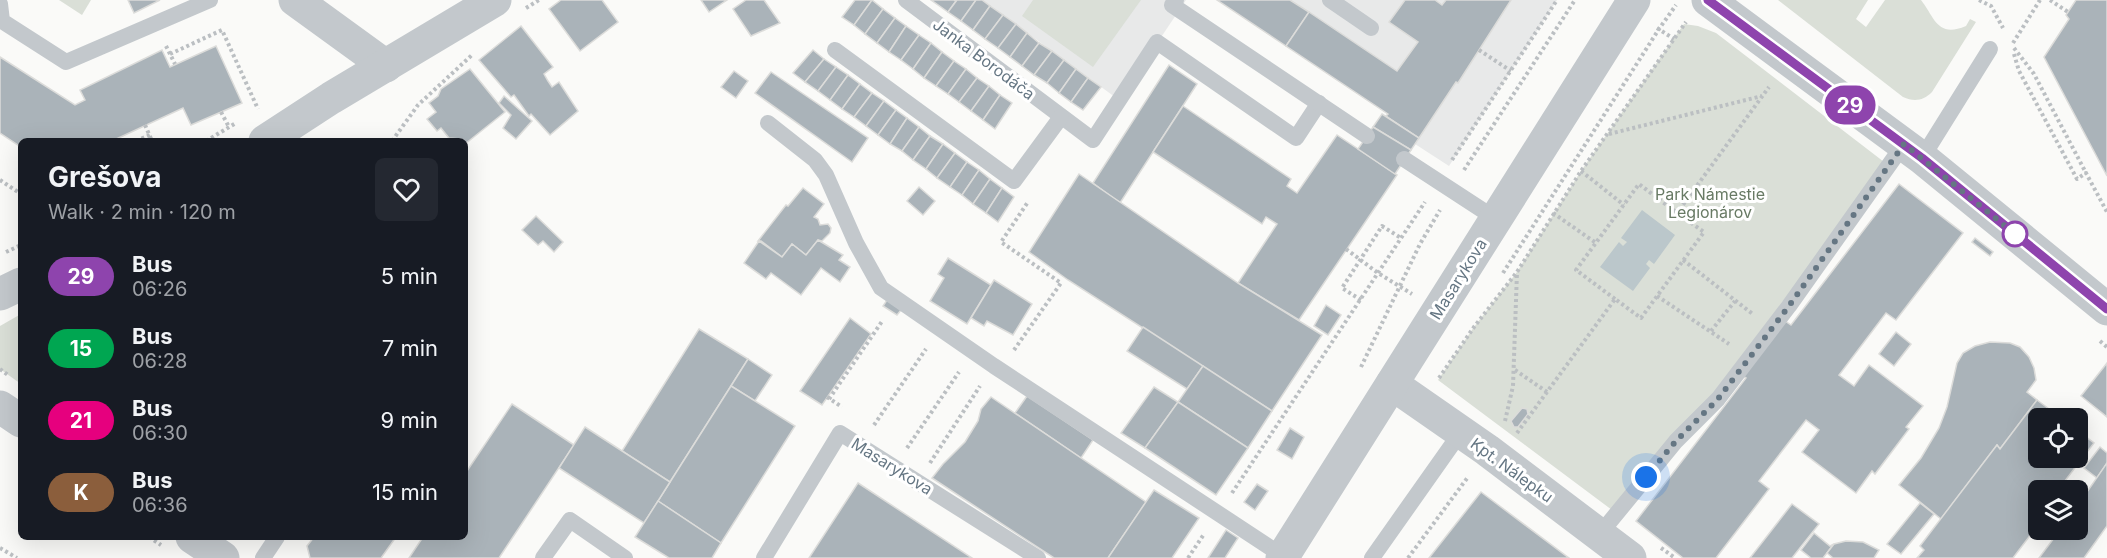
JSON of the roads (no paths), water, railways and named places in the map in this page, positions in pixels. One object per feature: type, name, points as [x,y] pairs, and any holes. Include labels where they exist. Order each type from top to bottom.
[{"type":"street","points":[[295,0],[386,66]]},
{"type":"street","name":"Masarykova","points":[[1283,557],[1634,0]]},
{"type":"street","points":[[270,138],[386,66],[509,5]]},
{"type":"street","points":[[1699,8],[1789,59],[1913,151],[2107,309]]},
{"type":"street","points":[[0,294],[18,285]]},
{"type":"street","name":"Kpt. Nálepku","points":[[1392,384],[1487,440],[1599,535],[1630,558]]},
{"type":"street","points":[[0,407],[18,420]]},
{"type":"street","points":[[196,540],[223,558]]},
{"type":"lane","points":[[0,4],[2,21],[66,62],[210,0]]},
{"type":"lane","name":"Janka Borodáča","points":[[906,0],[1093,140],[1157,42],[1296,138],[1319,103]]},
{"type":"lane","points":[[1176,0],[1172,6],[1367,136]]},
{"type":"lane","points":[[1330,0],[1371,28]]},
{"type":"lane","points":[[835,50],[1014,181],[1061,117]]},
{"type":"lane","points":[[1599,535],[1676,441],[1718,399],[1990,50]]},
{"type":"lane","points":[[768,123],[814,160],[826,175],[856,243],[881,288],[997,368],[1283,557]]},
{"type":"lane","points":[[1404,159],[1496,219]]},
{"type":"lane","name":"Masarykova","points":[[764,558],[840,433],[1038,558]]},
{"type":"lane","points":[[1372,558],[1487,440]]},
{"type":"lane","points":[[543,558],[570,520],[625,558]]},
{"type":"lane","points":[[263,558],[275,540]]},
{"type":"park label","name":"Park Námestie Legionárov","points":[[1710,203]]}]
